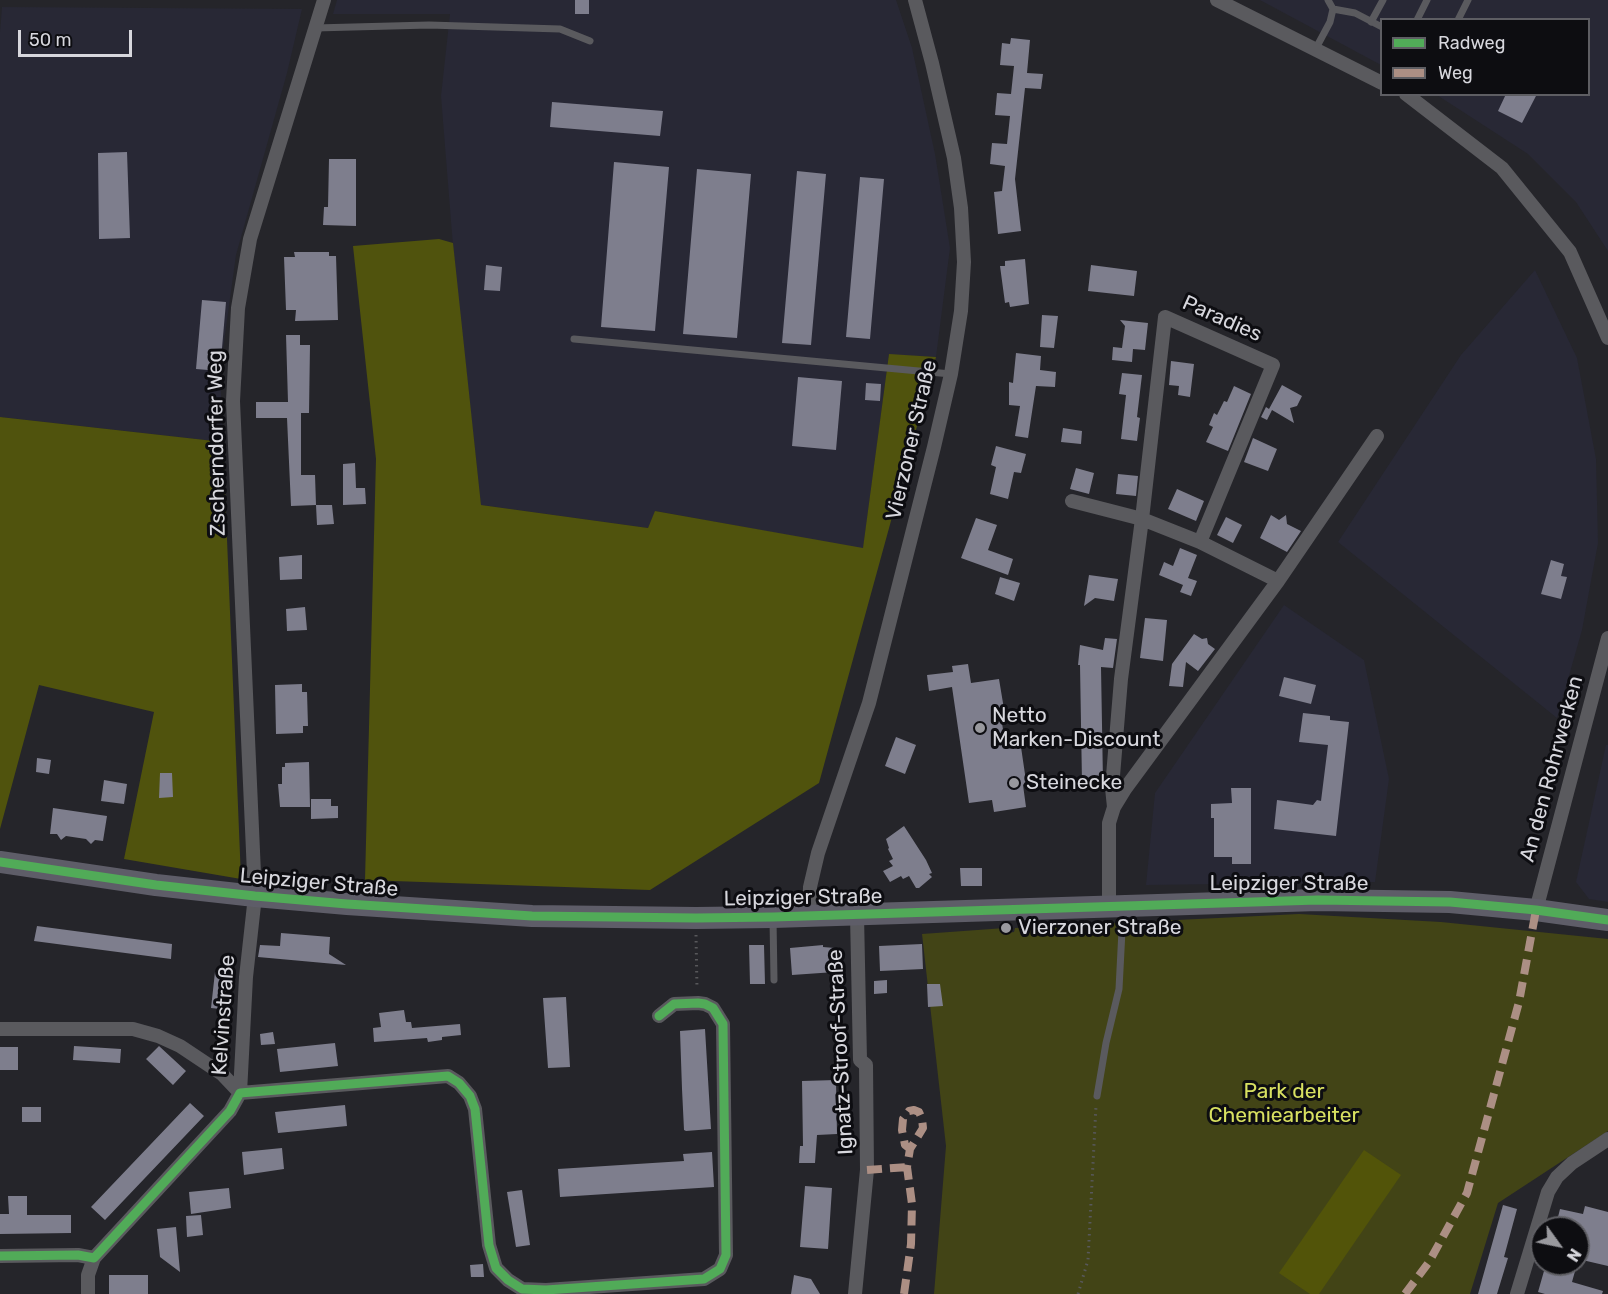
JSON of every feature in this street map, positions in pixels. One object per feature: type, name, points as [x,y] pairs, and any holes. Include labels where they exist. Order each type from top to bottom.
[{"type":"main road","name":"Leipziger Straße","points":[[0,862],[156,885],[255,896],[532,916],[773,917],[1318,900],[1450,902],[1608,920]]},
{"type":"street","name":"Zscherndorfer Weg","points":[[255,896],[233,401],[238,308],[250,239],[324,0]]},
{"type":"street","name":"Vierzoner Straße","points":[[809,916],[810,887],[818,853],[869,703],[934,447],[951,375],[961,311],[964,262],[961,208],[954,158],[915,0]]},
{"type":"street","points":[[1217,0],[1380,82]]},
{"type":"street","points":[[1414,97],[1502,168],[1570,252],[1608,338]]},
{"type":"street","name":"Paradies","points":[[1114,807],[1112,788],[1121,678],[1165,317],[1273,365],[1200,542]]},
{"type":"street","name":"Paradies","points":[[1116,905],[1109,823],[1114,807],[1278,581],[1377,436]]},
{"type":"street","points":[[1072,501],[1142,519],[1200,542],[1278,581]]},
{"type":"street","name":"An den Rohrwerken","points":[[1536,910],[1608,638]]},
{"type":"street","name":"Kelvinstraße","points":[[240,1093],[246,977],[255,896]]},
{"type":"street","name":"Ignatz-Stroof-Straße","points":[[855,1294],[867,1170],[866,1065],[860,1060],[857,915]]},
{"type":"street","points":[[88,1294],[88,1275],[94,1258],[230,1111],[240,1093],[448,1076],[459,1083],[470,1096],[475,1109],[489,1245],[496,1268],[508,1280],[522,1288],[546,1290],[704,1279],[720,1269],[726,1255],[723,1024],[713,1008],[698,1003],[674,1004],[659,1016]]},
{"type":"street","name":"Kelvinstraße","points":[[0,1029],[133,1029],[158,1036],[180,1046],[222,1074],[240,1093]]},
{"type":"street","points":[[1517,1294],[1548,1192],[1557,1177],[1608,1139]]},
{"type":"street","points":[[0,1256],[94,1258]]},
{"type":"lane","points":[[1315,50],[1330,22],[1333,9],[1328,0]]},
{"type":"lane","points":[[1371,22],[1383,0]]},
{"type":"lane","points":[[1418,18],[1427,0]]},
{"type":"lane","points":[[1459,18],[1468,0]]},
{"type":"lane","points":[[1333,9],[1355,13],[1380,26]]},
{"type":"lane","points":[[315,28],[429,25],[560,29],[590,41]]},
{"type":"lane","points":[[574,339],[951,375]]},
{"type":"lane","points":[[1097,1096],[1119,989],[1116,905]]},
{"type":"lane","points":[[773,917],[774,980]]},
{"type":"path","points":[[696,918],[698,1003]]},
{"type":"path","points":[[1078,1294],[1088,1260],[1097,1096]]},
{"type":"shaded area","points":[[337,0],[896,0],[912,48],[935,154],[950,248],[936,357],[889,355],[863,549],[656,511],[648,528],[481,505],[455,271],[441,96],[450,14],[333,14]]},
{"type":"shaded area","points":[[1260,0],[1608,0],[1608,251],[1576,202],[1528,154],[1439,96],[1590,96],[1590,18],[1380,18],[1380,64]]},
{"type":"shaded area","points":[[2,7],[302,9],[287,73],[236,255],[220,371],[223,442],[0,417],[0,32]]},
{"type":"shaded area","points":[[439,239],[453,243],[481,505],[648,528],[655,511],[863,548],[889,354],[936,357],[819,783],[650,890],[365,880],[376,459],[353,246]]},
{"type":"shaded area","points":[[1535,270],[1577,358],[1596,459],[1598,543],[1582,630],[1557,718],[1338,542],[1461,355]]},
{"type":"shaded area","points":[[0,417],[223,442],[241,879],[124,859],[154,712],[39,685],[0,829]]},
{"type":"shaded area","points":[[1284,605],[1364,660],[1389,779],[1375,882],[1146,885],[1155,793]]},
{"type":"shaded area","points":[[1606,745],[1608,745],[1608,902],[1589,899],[1576,882]]},
{"type":"shaded area","points":[[1364,1150],[1401,1175],[1319,1294],[1310,1294],[1279,1273]]},
{"type":"green space","name":"Park der Chemiearbeiter","points":[[1299,914],[1441,922],[1608,939],[1608,1131],[1498,1203],[1470,1294],[934,1294],[946,1146],[922,934],[1005,928],[1006,933],[1014,932],[1015,928]]},
{"type":"building","points":[[575,0],[589,0],[589,14],[575,14]]},
{"type":"building","points":[[1011,38],[1030,40],[1027,73],[1043,74],[1041,89],[1025,88],[1015,179],[1021,231],[998,234],[994,192],[1002,191],[1005,166],[990,164],[992,143],[1007,144],[1010,116],[995,115],[997,93],[1011,94],[1014,66],[1000,65],[1002,43],[1010,44]]},
{"type":"building","points":[[1505,96],[1536,96],[1522,123],[1498,111]]},
{"type":"building","points":[[552,102],[663,111],[660,136],[550,127]]},
{"type":"building","points":[[127,152],[130,238],[99,239],[98,153]]},
{"type":"building","points":[[329,159],[356,159],[356,226],[323,225],[324,207],[328,207]]},
{"type":"building","points":[[614,162],[669,167],[655,331],[601,327]]},
{"type":"building","points":[[697,169],[751,174],[737,338],[683,334]]},
{"type":"building","points":[[797,171],[826,174],[811,345],[782,343]]},
{"type":"building","points":[[860,177],[884,179],[870,339],[846,337]]},
{"type":"building","points":[[294,252],[329,252],[329,256],[336,256],[338,320],[295,321],[296,310],[286,310],[284,257],[295,257]]},
{"type":"building","points":[[1025,259],[1029,304],[1010,307],[1009,302],[1005,303],[1000,266],[1005,266],[1005,261]]},
{"type":"building","points":[[486,265],[502,267],[500,291],[484,290]]},
{"type":"building","points":[[1091,265],[1137,271],[1134,296],[1088,291]]},
{"type":"building","points":[[202,300],[226,302],[220,371],[196,369]]},
{"type":"building","points":[[1042,315],[1058,316],[1054,348],[1040,347]]},
{"type":"building","points":[[1120,320],[1148,323],[1145,350],[1133,349],[1132,362],[1112,360],[1113,347],[1122,348],[1125,326]]},
{"type":"building","points":[[286,335],[300,335],[300,345],[310,345],[309,413],[301,413],[301,475],[315,475],[316,505],[291,506],[287,418],[256,418],[256,402],[288,402]]},
{"type":"building","points":[[1016,353],[1041,356],[1040,370],[1056,372],[1055,387],[1036,386],[1028,438],[1015,436],[1020,406],[1009,405],[1009,382],[1013,383]]},
{"type":"building","points":[[1171,361],[1194,364],[1190,397],[1178,395],[1179,386],[1169,385]]},
{"type":"building","points":[[1122,373],[1142,375],[1137,417],[1140,418],[1137,441],[1121,439],[1126,395],[1119,394]]},
{"type":"building","points":[[798,377],[842,381],[836,450],[792,446]]},
{"type":"building","points":[[866,383],[881,384],[880,401],[865,400]]},
{"type":"building","points":[[1282,385],[1302,396],[1297,406],[1290,408],[1294,423],[1272,410],[1267,420],[1261,417],[1266,407],[1269,409]]},
{"type":"building","points":[[1234,386],[1251,394],[1228,451],[1206,442],[1213,427],[1209,425],[1214,413],[1217,415],[1224,401],[1227,402]]},
{"type":"building","points":[[1063,428],[1082,431],[1081,444],[1061,442]]},
{"type":"building","points":[[1253,438],[1277,449],[1268,471],[1244,462]]},
{"type":"building","points":[[996,446],[1026,454],[1021,473],[1014,472],[1008,499],[990,494],[996,467],[991,465]]},
{"type":"building","points":[[355,463],[356,488],[365,488],[366,504],[343,505],[343,464]]},
{"type":"building","points":[[1076,468],[1094,473],[1089,494],[1070,489]]},
{"type":"building","points":[[1118,474],[1138,476],[1136,496],[1116,494]]},
{"type":"building","points":[[1177,489],[1204,501],[1196,521],[1168,509]]},
{"type":"building","points":[[316,505],[332,505],[334,524],[317,525]]},
{"type":"building","points":[[1271,515],[1279,520],[1286,515],[1287,524],[1301,531],[1287,552],[1260,538]]},
{"type":"building","points":[[1226,517],[1242,525],[1233,543],[1217,535]]},
{"type":"building","points":[[976,518],[997,525],[988,550],[1013,559],[1008,575],[961,558]]},
{"type":"building","points":[[1180,548],[1197,555],[1188,578],[1197,581],[1191,596],[1180,592],[1183,585],[1159,575],[1164,562],[1173,566]]},
{"type":"building","points":[[302,555],[302,579],[280,580],[279,557]]},
{"type":"building","points":[[1551,560],[1564,564],[1561,576],[1567,577],[1561,599],[1541,594]]},
{"type":"building","points":[[1089,575],[1118,579],[1114,601],[1095,598],[1084,606]]},
{"type":"building","points":[[1000,577],[1020,583],[1014,601],[995,594]]},
{"type":"building","points":[[305,607],[307,630],[287,631],[286,609]]},
{"type":"building","points":[[1145,618],[1167,620],[1163,661],[1140,658]]},
{"type":"building","points":[[1194,634],[1202,639],[1207,638],[1208,644],[1215,649],[1198,671],[1186,662],[1183,687],[1169,686],[1172,664]]},
{"type":"building","points":[[1105,638],[1117,639],[1113,668],[1101,667],[1103,782],[1082,783],[1080,665],[1078,665],[1080,645],[1103,650]]},
{"type":"building","name":"Netto Marken-Discount","points":[[968,664],[971,683],[999,679],[1004,709],[1000,710],[1006,749],[1021,747],[1026,781],[1023,785],[1026,807],[994,812],[992,800],[969,803],[952,687],[929,691],[927,675],[953,672],[952,666]]},
{"type":"building","points":[[1284,677],[1316,685],[1311,704],[1279,696]]},
{"type":"building","points":[[302,684],[302,692],[307,692],[308,726],[303,726],[303,733],[276,734],[275,685]]},
{"type":"building","points":[[1303,713],[1330,716],[1330,720],[1349,722],[1336,836],[1274,829],[1277,800],[1313,805],[1317,800],[1321,801],[1328,745],[1299,742]]},
{"type":"building","points":[[896,737],[916,745],[905,774],[885,766]]},
{"type":"building","points":[[37,758],[51,760],[49,774],[36,772]]},
{"type":"building","points":[[309,762],[310,807],[280,807],[278,784],[282,784],[282,767],[285,767],[285,763]]},
{"type":"building","points":[[160,773],[172,773],[173,797],[159,798]]},
{"type":"building","points":[[104,780],[127,784],[124,804],[101,801]]},
{"type":"building","points":[[1231,788],[1251,788],[1251,864],[1232,864],[1232,857],[1214,857],[1214,818],[1211,818],[1211,804],[1232,803]]},
{"type":"building","points":[[311,799],[331,799],[331,806],[338,806],[338,818],[311,819]]},
{"type":"building","points":[[53,808],[107,816],[103,841],[95,840],[91,844],[86,839],[66,836],[61,840],[57,834],[50,834]]},
{"type":"building","points":[[904,826],[932,873],[929,874],[932,877],[919,888],[916,888],[909,876],[903,879],[901,876],[890,882],[883,871],[893,866],[889,861],[893,859],[886,839]]},
{"type":"building","points":[[960,868],[982,868],[982,886],[961,886]]},
{"type":"building","points":[[37,926],[172,944],[171,959],[34,941]]},
{"type":"building","points":[[281,933],[330,937],[329,954],[346,965],[258,957],[260,945],[280,946]]},
{"type":"building","points":[[922,944],[923,969],[880,971],[879,946]]},
{"type":"building","points":[[749,945],[764,945],[765,984],[750,984]]},
{"type":"building","points":[[823,945],[823,947],[835,948],[835,972],[792,975],[790,948]]},
{"type":"building","points":[[215,972],[233,974],[230,1010],[211,1008]]},
{"type":"building","points":[[887,980],[887,993],[874,994],[874,981]]},
{"type":"building","points":[[927,984],[940,984],[943,1006],[928,1007]]},
{"type":"building","points":[[566,997],[570,1067],[548,1068],[543,998]]},
{"type":"building","points":[[404,1010],[406,1022],[411,1022],[412,1028],[460,1024],[461,1035],[442,1037],[442,1040],[428,1042],[427,1038],[374,1042],[373,1028],[381,1027],[379,1013]]},
{"type":"building","points":[[705,1029],[711,1129],[686,1131],[684,1130],[680,1031]]},
{"type":"building","points":[[273,1032],[275,1044],[261,1045],[260,1034]]},
{"type":"building","points":[[335,1043],[338,1066],[280,1072],[277,1049]]},
{"type":"building","points":[[74,1046],[121,1049],[120,1063],[73,1060]]},
{"type":"building","points":[[159,1046],[186,1071],[173,1085],[146,1059]]},
{"type":"building","points":[[0,1047],[18,1047],[18,1070],[0,1070]]},
{"type":"building","points":[[836,1080],[837,1134],[817,1135],[815,1163],[799,1163],[800,1146],[803,1146],[802,1081]]},
{"type":"building","points":[[190,1103],[204,1116],[105,1220],[91,1207]]},
{"type":"building","points":[[345,1105],[347,1126],[278,1133],[275,1112]]},
{"type":"building","points":[[22,1107],[41,1107],[41,1122],[22,1122]]},
{"type":"building","points":[[282,1148],[284,1169],[244,1175],[242,1152]]},
{"type":"building","points":[[712,1152],[714,1187],[560,1197],[558,1169],[684,1161],[683,1154]]},
{"type":"building","points":[[805,1186],[832,1188],[828,1249],[800,1247]]},
{"type":"building","points":[[229,1188],[231,1208],[191,1214],[189,1192]]},
{"type":"building","points":[[522,1190],[530,1245],[516,1247],[507,1192]]},
{"type":"building","points":[[8,1196],[27,1196],[27,1215],[71,1215],[71,1233],[0,1234],[0,1214],[9,1214]]},
{"type":"building","points":[[1503,1205],[1517,1209],[1504,1257],[1508,1258],[1497,1294],[1478,1294]]},
{"type":"building","points":[[1585,1206],[1608,1212],[1608,1266],[1590,1262],[1590,1216],[1558,1216],[1560,1209],[1583,1214]]},
{"type":"building","points":[[201,1215],[203,1235],[187,1237],[186,1216]]},
{"type":"building","points":[[176,1227],[180,1272],[160,1257],[157,1229]]},
{"type":"building","points":[[483,1264],[484,1277],[471,1277],[470,1265]]},
{"type":"building","points":[[109,1275],[148,1275],[148,1294],[109,1294]]},
{"type":"building","points":[[794,1275],[811,1279],[820,1294],[791,1294]]},
{"type":"building","points":[[1543,1276],[1574,1276],[1572,1282],[1603,1291],[1602,1294],[1538,1292]]},
{"type":"marked path","points":[[1405,1294],[1429,1262],[1467,1193],[1519,1002],[1536,910]]},
{"type":"marked path","points":[[904,1294],[911,1244],[912,1204],[907,1167],[910,1149],[923,1128],[919,1112],[914,1110],[909,1111],[903,1119],[902,1130],[905,1145],[910,1149]]},
{"type":"marked path","points":[[867,1170],[907,1167]]},
{"type":"cycle path","points":[[0,862],[156,885],[255,896],[532,916],[773,917],[1318,900],[1450,902],[1608,920]]},
{"type":"cycle path","points":[[0,1256],[78,1255],[94,1258],[230,1111],[240,1093],[448,1076],[459,1083],[470,1096],[475,1109],[489,1245],[496,1268],[508,1280],[522,1289],[546,1290],[704,1279],[720,1269],[726,1255],[723,1024],[713,1008],[698,1003],[674,1004],[659,1016]]},
{"type":"place","name":"Netto Marken-Discount","points":[[980,728]]},
{"type":"place","name":"Steinecke","points":[[1014,783]]},
{"type":"place","name":"Vierzoner Straße","points":[[1006,928]]}]
